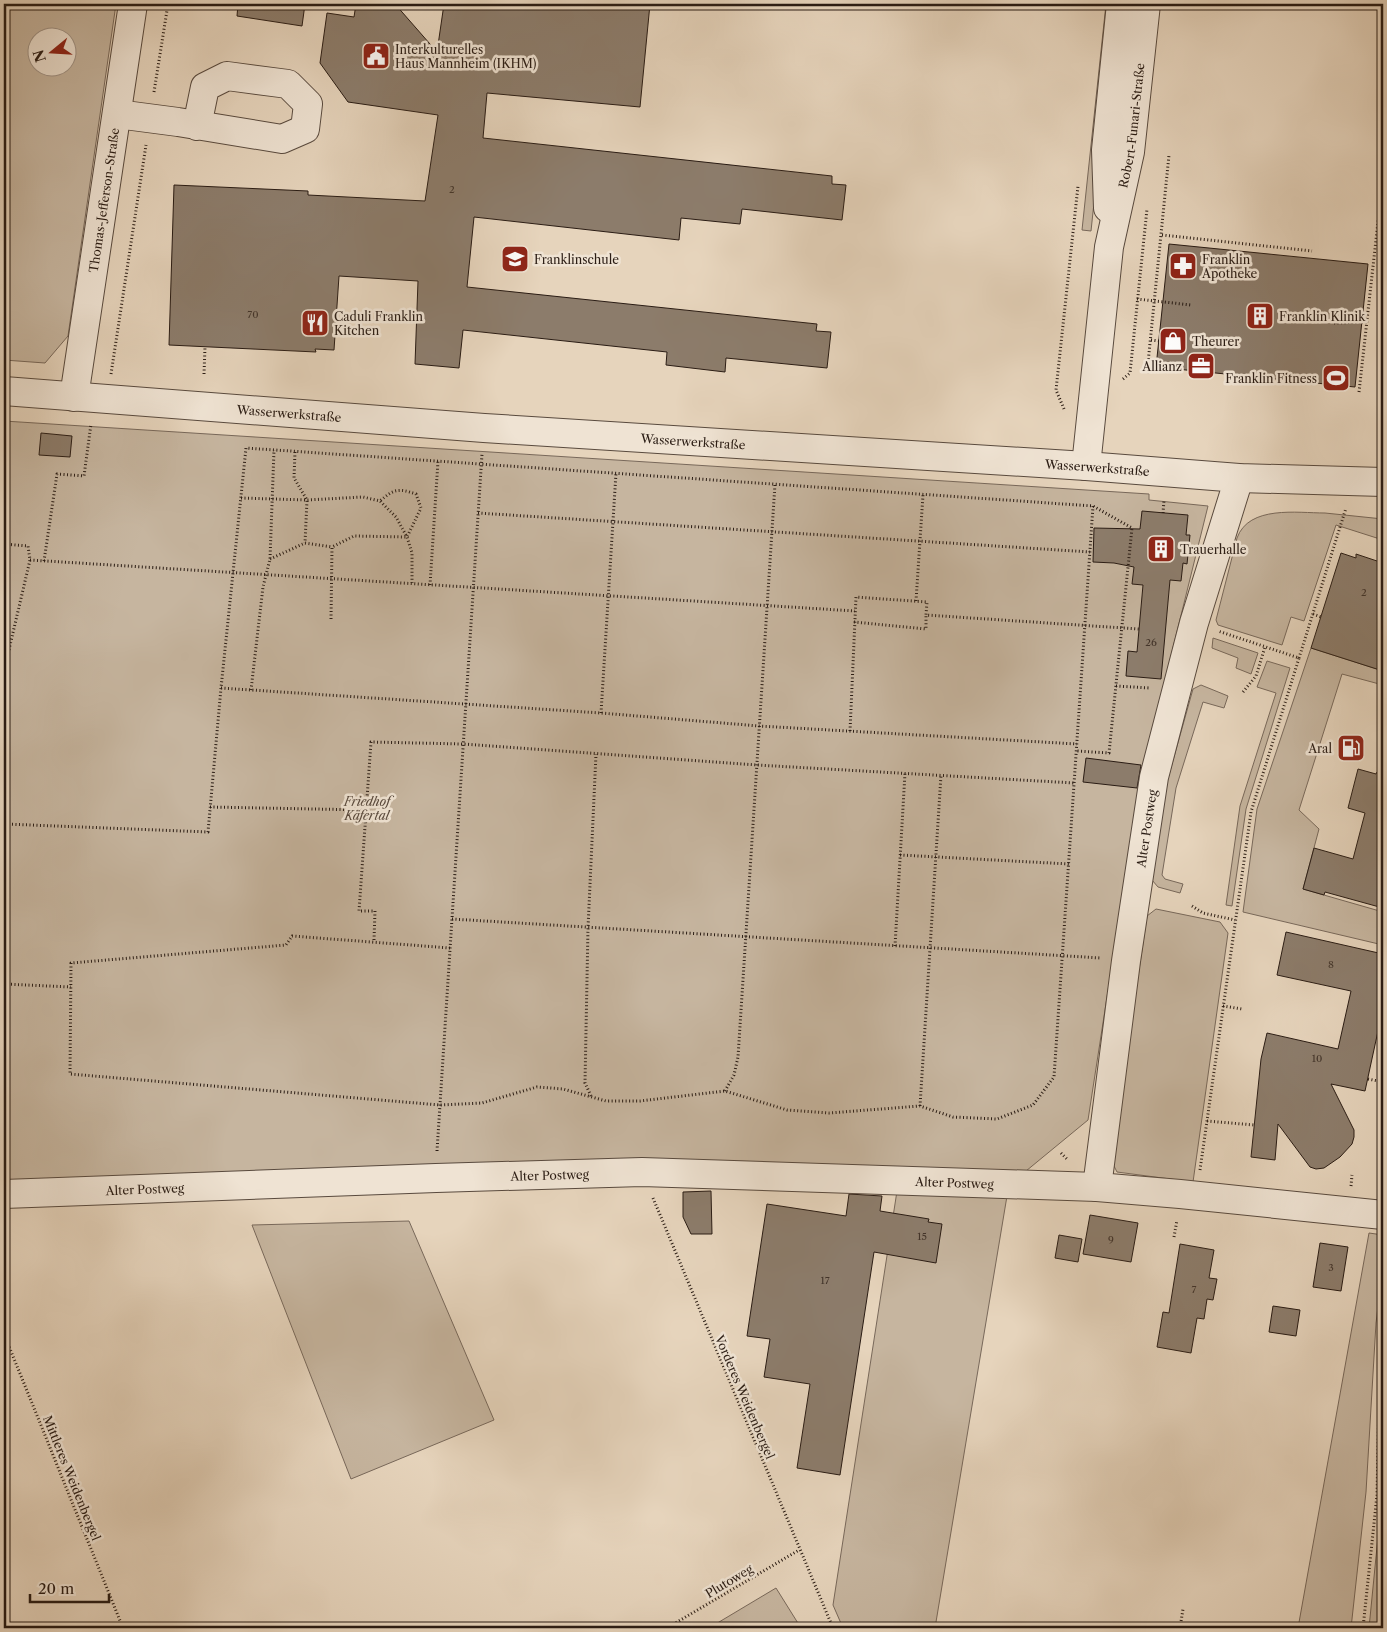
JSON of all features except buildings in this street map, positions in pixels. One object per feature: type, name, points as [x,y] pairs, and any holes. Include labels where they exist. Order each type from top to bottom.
[{"type":"street","name":"Thomas-Jefferson-Straße","points":[[91,398],[117,114],[133,4]]},
{"type":"street","name":"Robert-Funari-Straße","points":[[1086,466],[1118,151],[1121,4]]},
{"type":"street","name":"Robert-Funari-Straße","points":[[1118,151],[1146,4]]},
{"type":"street","points":[[117,114],[198,126]]},
{"type":"street","name":"Wasserwerkstraße","points":[[4,391],[484,428],[1086,466],[1239,478],[1383,482]]},
{"type":"street","name":"Alter Postweg","points":[[1097,1187],[1126,961],[1154,778],[1194,623],[1239,478]]},
{"type":"street","name":"Alter Postweg","points":[[4,1194],[642,1172],[1097,1187],[1187,1203],[1383,1215]]},
{"type":"path","points":[[44,561],[57,474],[84,476],[91,398],[150,119],[168,4]]},
{"type":"path","points":[[1147,374],[1169,155]]},
{"type":"path","points":[[1359,392],[1383,177]]},
{"type":"path","points":[[1066,415],[1056,390],[1078,186]]},
{"type":"path","points":[[1162,235],[1312,251]]},
{"type":"path","points":[[1137,299],[1191,305]]},
{"type":"path","points":[[1334,323],[1367,322]]},
{"type":"path","points":[[1151,340],[1159,341]]},
{"type":"path","points":[[204,374],[205,347]]},
{"type":"path","points":[[436,1178],[484,428]]},
{"type":"path","points":[[4,823],[208,832],[220,688],[246,448],[1093,506],[1132,528],[1109,753],[1077,751]]},
{"type":"path","points":[[251,690],[263,586],[270,559],[274,450]]},
{"type":"path","points":[[295,452],[294,478],[307,500],[305,543]]},
{"type":"path","points":[[430,585],[438,461]]},
{"type":"path","points":[[601,713],[616,474]]},
{"type":"path","points":[[1174,1237],[1187,1203],[1207,1121],[1251,812],[1355,482]]},
{"type":"path","points":[[725,1091],[734,1075],[738,1057],[775,484]]},
{"type":"path","points":[[380,502],[392,492],[403,490],[416,494],[421,508],[407,537]]},
{"type":"path","points":[[916,601],[923,494]]},
{"type":"path","points":[[241,498],[307,500],[363,496],[380,502],[396,517],[407,537],[412,553],[412,584]]},
{"type":"path","points":[[450,948],[292,936],[286,945],[71,962],[70,1074],[440,1105],[482,1102],[537,1087],[563,1089],[606,1101],[640,1101],[725,1091],[787,1110],[829,1113],[920,1106],[953,1117],[997,1119],[1033,1105],[1054,1077],[1093,506]]},
{"type":"path","points":[[478,513],[1090,552]]},
{"type":"path","points":[[270,559],[305,543],[332,547],[354,536],[407,537]]},
{"type":"path","points":[[4,544],[28,546],[30,560],[4,671]]},
{"type":"path","points":[[331,619],[332,547]]},
{"type":"path","points":[[30,560],[854,611]]},
{"type":"path","points":[[850,731],[854,611],[856,597],[927,602],[926,629],[854,622]]},
{"type":"path","points":[[1313,614],[1321,617]]},
{"type":"path","points":[[926,615],[1139,629]]},
{"type":"path","points":[[1194,623],[1300,658]]},
{"type":"path","points":[[1243,692],[1256,676],[1265,647]]},
{"type":"path","points":[[1116,686],[1156,688],[1176,693]]},
{"type":"path","points":[[220,688],[601,713],[759,726],[1077,744]]},
{"type":"path","points":[[374,941],[375,912],[359,912],[371,742],[463,744],[757,765],[1074,783]]},
{"type":"path","points":[[591,1097],[585,1083],[588,928],[596,754]]},
{"type":"path","points":[[896,946],[905,773]]},
{"type":"path","points":[[920,1106],[941,776]]},
{"type":"path","points":[[210,807],[366,810]]},
{"type":"path","points":[[900,855],[1069,864]]},
{"type":"path","points":[[1192,906],[1203,913],[1235,920]]},
{"type":"path","points":[[452,919],[1107,958],[1126,961]]},
{"type":"path","points":[[4,984],[71,987]]},
{"type":"path","points":[[1223,1006],[1242,1009]]},
{"type":"path","points":[[1368,1079],[1383,1082]]},
{"type":"path","points":[[1207,1121],[1254,1125]]},
{"type":"path","name":"Vorderes Weidenbergel","points":[[642,1172],[833,1628]]},
{"type":"path","points":[[1363,1628],[1377,1495],[1383,1317]]},
{"type":"path","name":"Mittleres Weidenbergel","points":[[4,1334],[122,1628]]},
{"type":"path","name":"Plutoweg","points":[[667,1628],[799,1550]]},
{"type":"path","points":[[1180,1628],[1183,1609]]},
{"type":"green space","points":[[4,4],[116,4],[68,336],[45,363],[4,360]]},
{"type":"green space","points":[[1106,4],[1115,4],[1091,231],[1082,230]]},
{"type":"green space","name":"Friedhof Käfertal","points":[[4,421],[1149,494],[1149,500],[1208,506],[1139,790],[1088,1120],[1026,1171],[770,1163],[4,1182]]},
{"type":"green space","points":[[1275,513],[1325,513],[1383,519],[1383,540],[1336,525],[1304,621],[1291,617],[1282,645],[1218,625],[1216,620],[1237,538],[1243,527],[1252,520]]},
{"type":"green space","points":[[1213,638],[1258,653],[1251,674],[1236,668],[1238,658],[1212,648]]},
{"type":"green space","points":[[1311,648],[1383,671],[1383,685],[1342,674],[1299,810],[1319,829],[1303,889],[1383,912],[1383,945],[1243,912],[1257,809]]},
{"type":"green space","points":[[1267,661],[1290,668],[1246,809],[1232,906],[1226,905],[1240,806],[1276,693],[1257,687]]},
{"type":"green space","points":[[1201,685],[1228,696],[1224,708],[1203,702],[1176,788],[1162,875],[1165,879],[1183,884],[1180,893],[1158,887],[1152,880],[1167,782],[1193,689]]},
{"type":"green space","points":[[1156,909],[1220,922],[1228,933],[1193,1182],[1117,1172],[1111,1160],[1147,916]]},
{"type":"green space","points":[[897,1191],[1007,1196],[935,1628],[843,1628],[833,1605]]},
{"type":"green space","points":[[409,1221],[494,1420],[351,1479],[252,1225]]},
{"type":"green space","points":[[1369,1233],[1383,1235],[1383,1266],[1376,1323],[1366,1492],[1351,1628],[1298,1628]]},
{"type":"green space","points":[[1383,1457],[1383,1628],[1369,1628],[1382,1496]]},
{"type":"green space","points":[[776,1588],[801,1628],[709,1628]]},
{"type":"place","name":"Interkulturelles Haus Mannheim (IKHM)","points":[[376,56]]},
{"type":"place","name":"Franklinschule","points":[[515,259]]},
{"type":"place","name":"Franklin Apotheke","points":[[1183,266]]},
{"type":"place","name":"Franklin Klinik","points":[[1260,316]]},
{"type":"place","name":"Caduli Franklin Kitchen","points":[[315,323]]},
{"type":"place","name":"Theurer","points":[[1173,341]]},
{"type":"place","name":"Allianz","points":[[1201,366]]},
{"type":"place","name":"Franklin Fitness","points":[[1336,378]]},
{"type":"place","name":"Trauerhalle","points":[[1161,549]]},
{"type":"place","name":"Aral","points":[[1351,748]]}]
